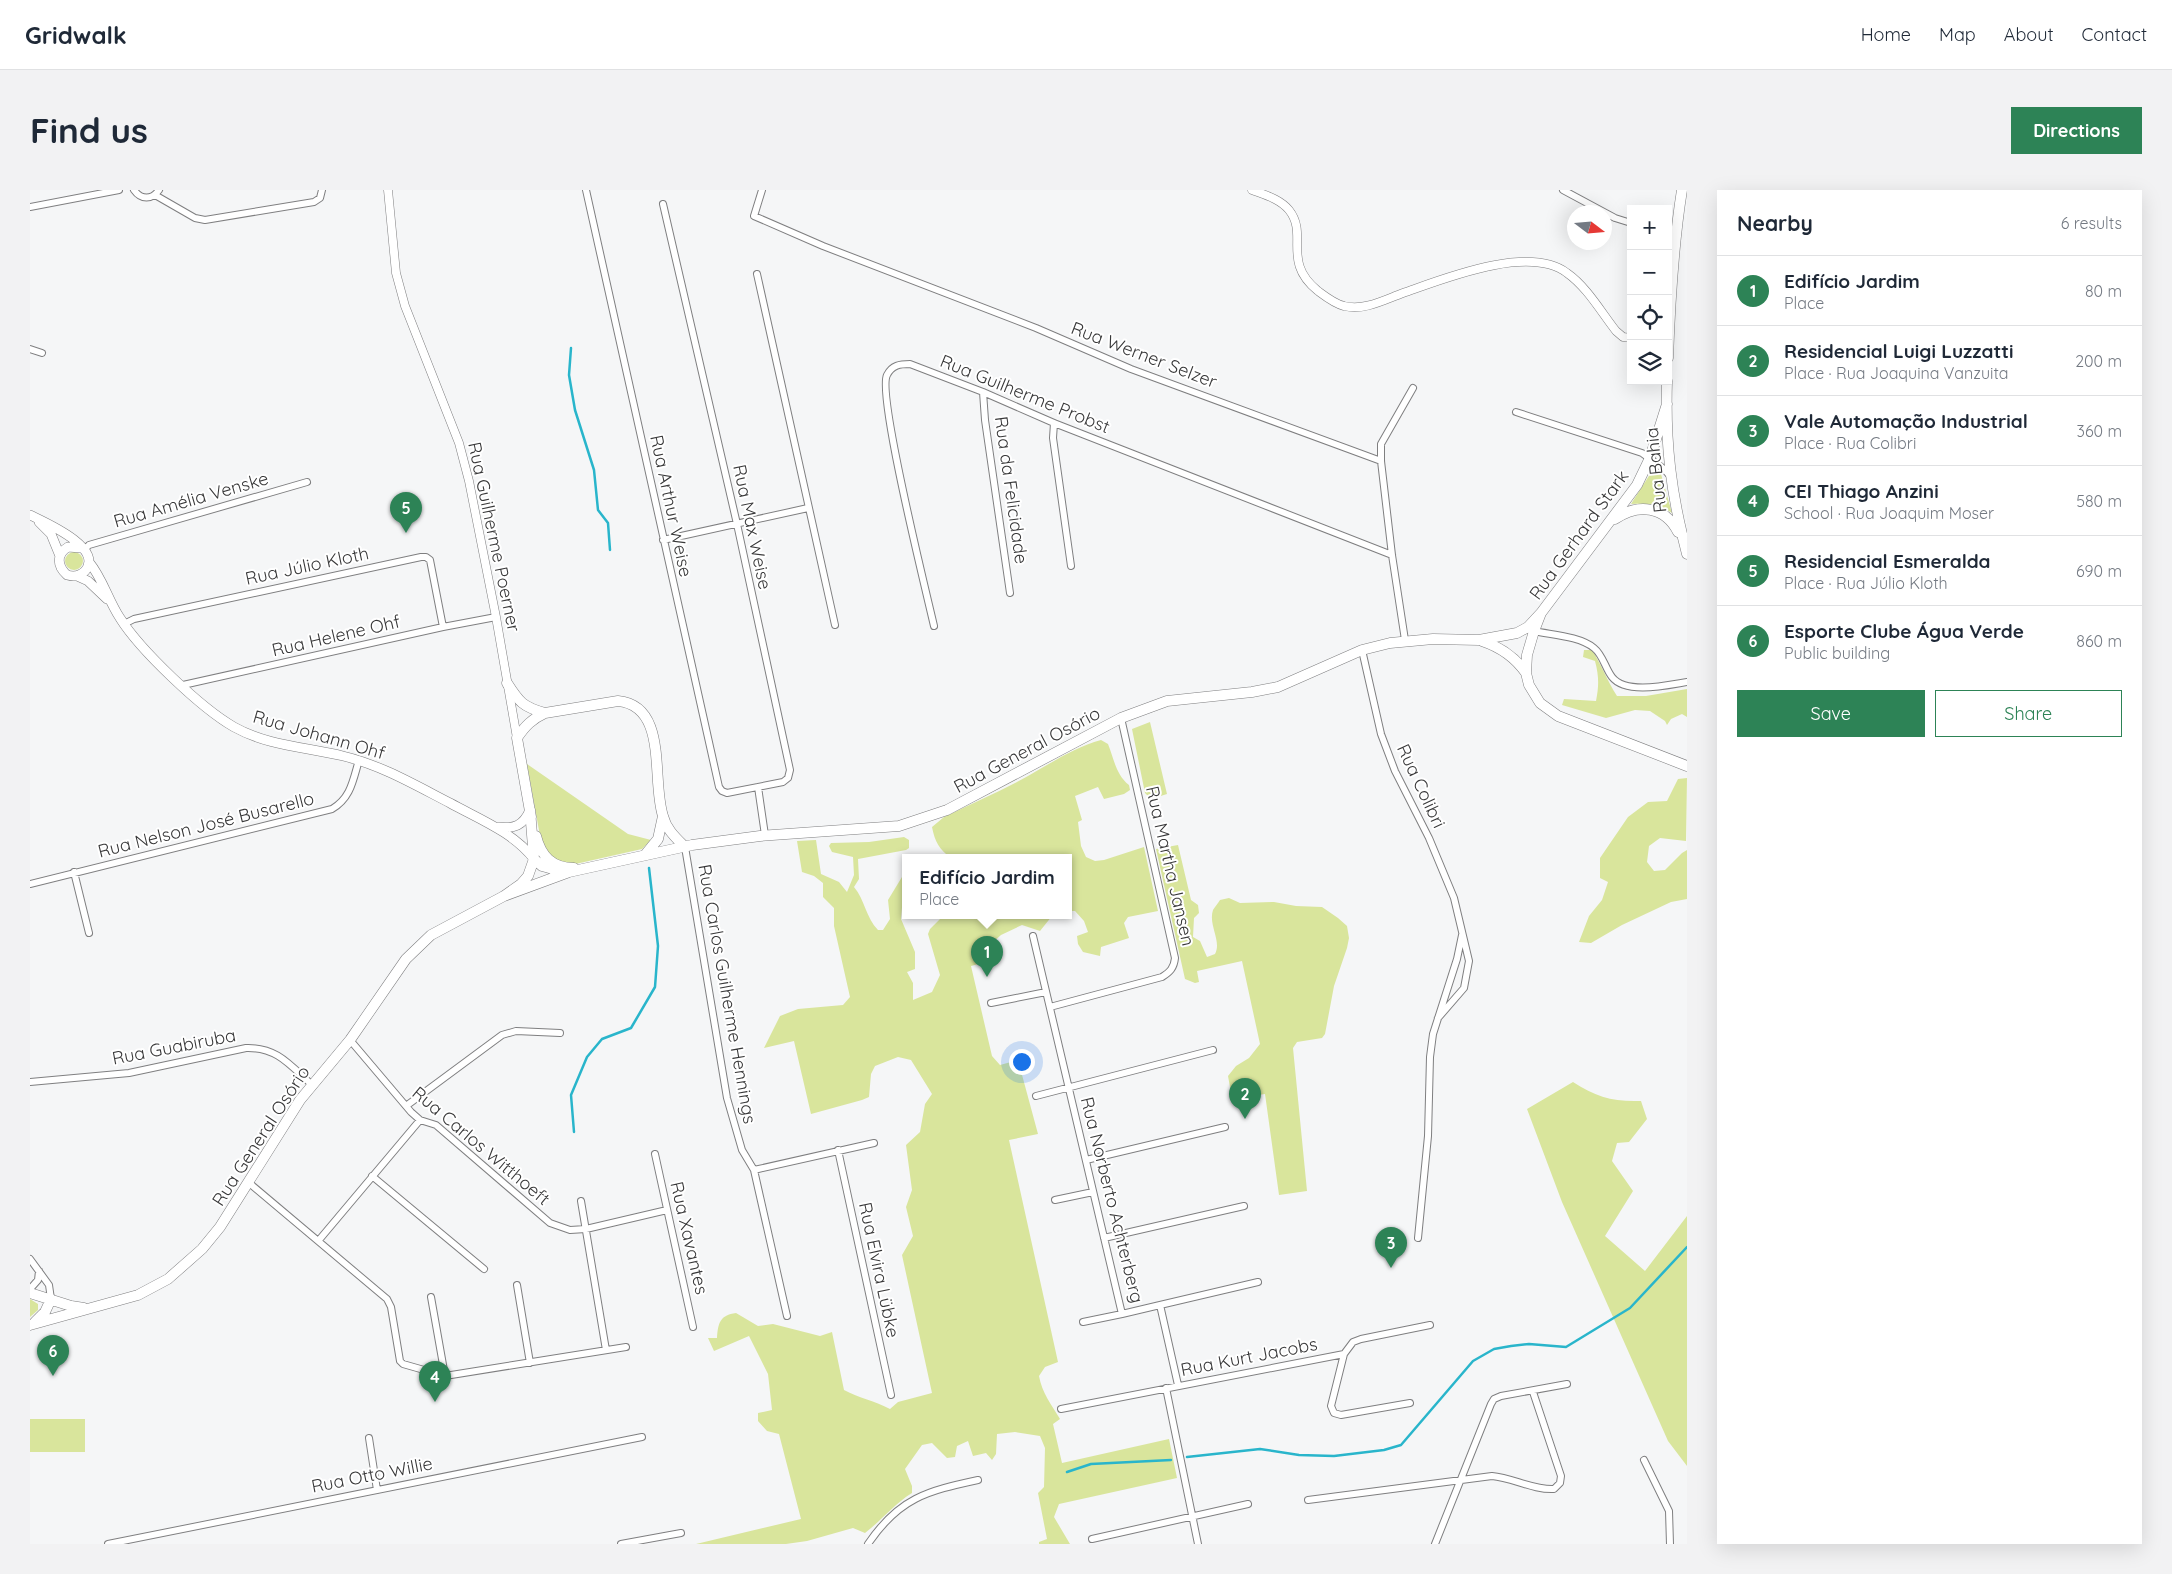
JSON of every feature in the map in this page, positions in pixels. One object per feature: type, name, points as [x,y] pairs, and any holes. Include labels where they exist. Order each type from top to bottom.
[{"type":"main road","points":[[1672,231],[1682,190]]},
{"type":"main road","points":[[1668,340],[1670,295]]},
{"type":"main road","name":"Rua Bahia","points":[[1668,385],[1670,477],[1686,549]]},
{"type":"main road","name":"Rua Gerhard Stark","points":[[1667,404],[1650,458],[1637,485],[1540,613],[1527,655],[1526,673],[1533,694],[1540,703],[1558,716],[1687,766]]},
{"type":"main road","points":[[1609,524],[1635,509],[1654,510],[1667,516],[1675,525],[1686,549]]},
{"type":"main road","points":[[32,516],[72,537],[83,549],[89,562],[86,569],[77,576],[70,576],[63,571],[59,561],[60,556],[51,534],[32,516]]},
{"type":"main road","points":[[60,556],[68,547],[83,549]]},
{"type":"main road","name":"Rua Johann Ohf","points":[[89,562],[96,571],[112,605],[137,641],[182,685],[226,721],[248,733],[291,747],[318,750],[359,760],[400,778],[495,827],[520,844],[534,859]]},
{"type":"main road","name":"Rua Johann Ohf","points":[[77,576],[88,581],[112,605]]},
{"type":"main road","name":"Rua General Osório","points":[[504,896],[582,868],[685,847],[766,835],[865,830],[899,826],[921,820],[947,810],[1121,718],[1167,701],[1252,692],[1278,687],[1362,650],[1404,640],[1478,640],[1517,633],[1528,627],[1540,613]]},
{"type":"main road","name":"Rua General Osório","points":[[1478,640],[1503,650],[1519,663],[1526,673]]},
{"type":"main road","points":[[507,683],[522,704],[545,713]]},
{"type":"main road","points":[[517,738],[528,724],[545,713],[618,701],[626,702],[639,708],[649,721],[652,730],[662,816],[658,839],[646,855]]},
{"type":"main road","name":"Rua Guilherme Poerner","points":[[517,738],[530,810]]},
{"type":"main road","points":[[495,827],[509,829],[518,826],[525,820],[530,810]]},
{"type":"main road","points":[[530,810],[534,859],[548,869],[568,872]]},
{"type":"main road","name":"Rua General Osório","points":[[530,810],[537,842],[546,859],[560,867],[582,868]]},
{"type":"main road","points":[[662,816],[671,832],[685,847]]},
{"type":"main road","name":"Rua General Osório","points":[[31,1324],[138,1294],[153,1288],[184,1267],[220,1227],[278,1134],[312,1085],[350,1040],[406,959],[420,943],[431,935],[504,896],[521,884],[528,876],[534,859]]},
{"type":"main road","name":"Rua General Osório","points":[[33,1292],[49,1304],[90,1309]]},
{"type":"main road","points":[[31,1324],[49,1304]]},
{"type":"street","points":[[30,207],[119,190]]},
{"type":"street","points":[[134,190],[139,196],[144,198],[157,193],[195,218],[205,220],[314,202],[320,198],[322,190]]},
{"type":"street","name":"Rua Guilherme Poerner","points":[[388,190],[396,273],[405,306],[459,443],[469,481],[496,617],[517,738]]},
{"type":"street","name":"Rua Arthur Weise","points":[[586,190],[719,787],[727,793],[758,787]]},
{"type":"street","name":"Rua Werner Selzer","points":[[762,190],[754,216],[762,220],[823,246],[1036,328],[1131,369],[1380,461]]},
{"type":"street","points":[[1252,190],[1275,199],[1288,209],[1296,222],[1297,260],[1301,274],[1310,285],[1327,298],[1343,306],[1361,308],[1455,274],[1498,263],[1550,264],[1566,272],[1579,284],[1616,331],[1623,337],[1627,338]]},
{"type":"street","points":[[1563,190],[1615,218],[1627,222]]},
{"type":"street","name":"Rua Max Weise","points":[[663,204],[790,770],[788,778],[783,782],[758,787]]},
{"type":"street","points":[[758,274],[835,625]]},
{"type":"street","points":[[30,349],[42,353]]},
{"type":"street","name":"Rua Guilherme Probst","points":[[934,626],[891,433],[886,394],[886,376],[892,368],[900,364],[910,364],[983,392],[1054,423],[1392,555]]},
{"type":"street","points":[[1404,640],[1380,461],[1381,444],[1386,432],[1413,388]]},
{"type":"street","name":"Rua da Felicidade","points":[[983,392],[985,420],[1010,593]]},
{"type":"street","points":[[1516,412],[1642,453],[1664,469],[1670,477]]},
{"type":"street","points":[[1054,423],[1053,438],[1071,566]]},
{"type":"street","name":"Rua Amélia Venske","points":[[83,549],[88,545],[307,482]]},
{"type":"street","points":[[663,540],[808,508]]},
{"type":"street","name":"Rua Júlio Kloth","points":[[124,624],[134,619],[426,557],[430,560],[443,627]]},
{"type":"street","name":"Rua Helene Ohf","points":[[182,685],[496,617]]},
{"type":"street","points":[[1534,631],[1582,642],[1593,647],[1600,653],[1613,678],[1626,686],[1643,687],[1687,682]]},
{"type":"street","name":"Rua Colibri","points":[[1362,650],[1381,734],[1395,771],[1429,838],[1450,890],[1463,932],[1469,962],[1466,981],[1459,995],[1438,1018]]},
{"type":"street","name":"Rua Martha Jansen","points":[[1050,1006],[1162,977],[1170,972],[1174,965],[1175,958],[1121,718]]},
{"type":"street","name":"Rua Nelson José Busarello","points":[[30,884],[332,809],[342,803],[349,792],[359,760]]},
{"type":"street","points":[[758,787],[766,835]]},
{"type":"street","name":"Rua Carlos Guilherme Hennings","points":[[685,847],[727,1098],[742,1150],[754,1170],[787,1316]]},
{"type":"street","points":[[74,872],[89,933]]},
{"type":"street","name":"Rua Colibri","points":[[1418,1238],[1428,1136],[1430,1057],[1433,1034],[1457,959],[1463,932]]},
{"type":"street","points":[[1033,936],[1050,1006]]},
{"type":"street","points":[[1457,959],[1469,962]]},
{"type":"street","points":[[1447,988],[1450,992],[1459,995]]},
{"type":"street","points":[[991,1003],[1046,992]]},
{"type":"street","name":"Rua Norberto Achterberg","points":[[1050,1006],[1122,1314],[1160,1305],[1178,1385]]},
{"type":"street","points":[[406,1106],[502,1035],[516,1031],[560,1033]]},
{"type":"street","name":"Rua Carlos Witthoeft","points":[[350,1040],[420,1120],[436,1125],[550,1224],[570,1230],[586,1229],[667,1210]]},
{"type":"street","name":"Rua Guabiruba","points":[[30,1082],[129,1074],[246,1048],[259,1047],[276,1053],[312,1085]]},
{"type":"street","points":[[1036,1096],[1213,1050]]},
{"type":"street","points":[[319,1240],[420,1120]]},
{"type":"street","points":[[1086,1160],[1225,1127]]},
{"type":"street","points":[[754,1170],[874,1143]]},
{"type":"street","name":"Rua Elvira Lübke","points":[[838,1150],[891,1395]]},
{"type":"street","name":"Rua Xavantes","points":[[655,1154],[693,1327]]},
{"type":"street","points":[[372,1176],[484,1269]]},
{"type":"street","points":[[248,1182],[387,1299],[391,1307],[400,1361],[409,1366],[445,1376],[626,1347]]},
{"type":"street","points":[[1055,1200],[1094,1192]]},
{"type":"street","points":[[581,1201],[606,1350]]},
{"type":"street","points":[[1104,1238],[1244,1206]]},
{"type":"street","points":[[30,1259],[49,1285],[49,1304]]},
{"type":"street","points":[[33,1292],[38,1280],[39,1271]]},
{"type":"street","points":[[1160,1305],[1258,1282]]},
{"type":"street","points":[[517,1285],[530,1363]]},
{"type":"street","points":[[431,1297],[445,1376]]},
{"type":"street","points":[[1083,1322],[1122,1314]]},
{"type":"street","name":"Rua Kurt Jacobs","points":[[1198,1544],[1166,1388],[1344,1354],[1353,1342],[1360,1339],[1430,1325]]},
{"type":"street","points":[[1344,1354],[1331,1406],[1334,1413],[1341,1415],[1410,1403]]},
{"type":"street","points":[[1435,1544],[1494,1399],[1501,1396],[1533,1392],[1567,1384]]},
{"type":"street","points":[[1061,1408],[1166,1388]]},
{"type":"street","points":[[1308,1500],[1492,1476],[1505,1477],[1545,1490],[1554,1489],[1558,1487],[1561,1476],[1533,1392]]},
{"type":"street","name":"Rua Otto Willie","points":[[108,1544],[642,1437]]},
{"type":"street","points":[[369,1438],[377,1490]]},
{"type":"street","points":[[1644,1460],[1669,1511],[1670,1544]]},
{"type":"street","points":[[868,1544],[893,1512],[913,1500],[943,1488],[978,1480]]},
{"type":"street","points":[[1092,1539],[1248,1504]]},
{"type":"street","points":[[621,1544],[681,1532]]},
{"type":"green space","points":[[1654,468],[1661,474],[1672,513],[1653,505],[1631,504]]},
{"type":"green space","points":[[74,552],[80,555],[83,561],[80,567],[74,570],[68,567],[65,561],[68,555]]},
{"type":"green space","points":[[1584,650],[1592,650],[1617,696],[1646,696],[1687,689],[1687,717],[1682,714],[1671,719],[1667,725],[1665,721],[1650,711],[1635,710],[1606,718],[1562,705],[1564,699],[1596,701],[1598,681],[1595,661],[1583,657]]},
{"type":"green space","points":[[1150,722],[1167,794],[1151,799],[1145,793],[1132,729]]},
{"type":"green space","points":[[1101,740],[1108,744],[1118,772],[1129,785],[1130,790],[1124,794],[1104,799],[1098,787],[1075,796],[1082,820],[1078,822],[1081,846],[1086,857],[1095,861],[1104,860],[1144,847],[1158,911],[1128,917],[1124,923],[1129,938],[1101,947],[1100,956],[1083,952],[1078,944],[1077,936],[1088,932],[1084,921],[1075,911],[1072,911],[1072,854],[946,854],[938,845],[932,827],[944,817],[1091,743]]},
{"type":"green space","points":[[527,764],[628,834],[651,840],[642,849],[571,865],[552,858],[542,847]]},
{"type":"green space","points":[[1687,778],[1686,841],[1660,838],[1649,846],[1647,862],[1654,871],[1665,870],[1687,850],[1687,899],[1671,902],[1622,925],[1591,943],[1579,942],[1589,916],[1602,900],[1608,882],[1600,878],[1600,858],[1628,817],[1648,802],[1667,801],[1678,779]]},
{"type":"green space","points":[[904,837],[909,840],[909,848],[906,850],[858,859],[859,879],[854,887],[874,925],[878,930],[883,930],[890,919],[888,900],[902,877],[901,919],[915,952],[915,969],[907,972],[913,983],[913,1000],[932,992],[940,975],[928,934],[930,929],[940,919],[1050,919],[1040,931],[1022,925],[1001,935],[992,943],[997,959],[971,966],[992,1056],[1000,1065],[1018,1060],[1038,1134],[1009,1140],[1058,1362],[1045,1367],[1039,1376],[1040,1382],[1060,1419],[1053,1424],[1062,1463],[1169,1439],[1177,1478],[1059,1504],[1054,1517],[1070,1544],[1039,1544],[1039,1542],[1047,1539],[1038,1493],[1044,1487],[1045,1448],[1040,1436],[1015,1432],[997,1434],[996,1454],[992,1460],[986,1453],[973,1456],[968,1441],[957,1446],[955,1457],[947,1458],[932,1443],[922,1445],[905,1469],[912,1486],[912,1493],[899,1502],[865,1533],[853,1528],[807,1541],[786,1544],[696,1544],[801,1519],[779,1434],[767,1431],[758,1421],[758,1413],[772,1410],[768,1374],[749,1336],[714,1351],[708,1338],[717,1338],[719,1324],[726,1316],[736,1313],[758,1326],[773,1324],[820,1336],[832,1332],[844,1390],[890,1409],[898,1402],[932,1393],[902,1255],[913,1236],[906,1207],[912,1190],[906,1145],[920,1132],[925,1104],[932,1094],[911,1060],[898,1057],[875,1066],[871,1074],[869,1097],[811,1114],[794,1041],[764,1048],[780,1016],[798,1009],[843,1005],[850,997],[834,926],[834,908],[823,897],[823,883],[814,876],[802,872],[797,841],[816,840],[821,874],[839,882],[847,892],[854,875],[853,857],[832,852],[829,846],[831,843],[869,842]]},
{"type":"green space","points":[[1178,845],[1191,900],[1198,905],[1199,913],[1194,918],[1193,937],[1200,941],[1207,957],[1215,954],[1217,949],[1212,921],[1213,910],[1220,900],[1229,898],[1240,903],[1274,902],[1296,906],[1322,907],[1347,926],[1349,938],[1347,948],[1334,986],[1325,1034],[1322,1038],[1297,1042],[1293,1048],[1307,1191],[1279,1195],[1265,1094],[1238,1098],[1230,1087],[1228,1076],[1236,1066],[1249,1058],[1260,1044],[1242,961],[1197,971],[1199,982],[1195,983],[1185,979],[1156,849]]},
{"type":"green space","points":[[1573,1082],[1605,1098],[1622,1101],[1641,1101],[1647,1119],[1629,1142],[1617,1143],[1612,1161],[1633,1191],[1605,1236],[1645,1271],[1687,1216],[1687,1466],[1668,1441],[1562,1202],[1527,1109]]},
{"type":"green space","points":[[30,1299],[38,1304],[38,1310],[30,1317]]},
{"type":"green space","points":[[30,1419],[85,1419],[85,1452],[30,1452]]},
{"type":"waterway","points":[[571,348],[569,375],[575,410],[594,470],[598,510],[608,523],[610,550]]},
{"type":"waterway","points":[[574,1132],[571,1095],[587,1057],[602,1039],[631,1028],[655,987],[658,946],[649,868]]},
{"type":"waterway","points":[[1187,1457],[1260,1449],[1299,1455],[1334,1456],[1384,1450],[1401,1445],[1473,1361],[1494,1349],[1511,1346],[1529,1344],[1566,1347],[1630,1308],[1687,1247]]},
{"type":"waterway","points":[[1067,1472],[1091,1464],[1171,1460]]},
{"type":"place","name":"Residencial Esmeralda","points":[[406,533]]},
{"type":"place","name":"Edifício Jardim","points":[[987,977]]},
{"type":"place","name":"Residencial Luigi Luzzatti","points":[[1245,1119]]},
{"type":"place","name":"Vale Automação Industrial","points":[[1391,1268]]},
{"type":"place","name":"Esporte Clube Água Verde","points":[[53,1376]]},
{"type":"place","name":"CEI Thiago Anzini","points":[[435,1402]]}]
